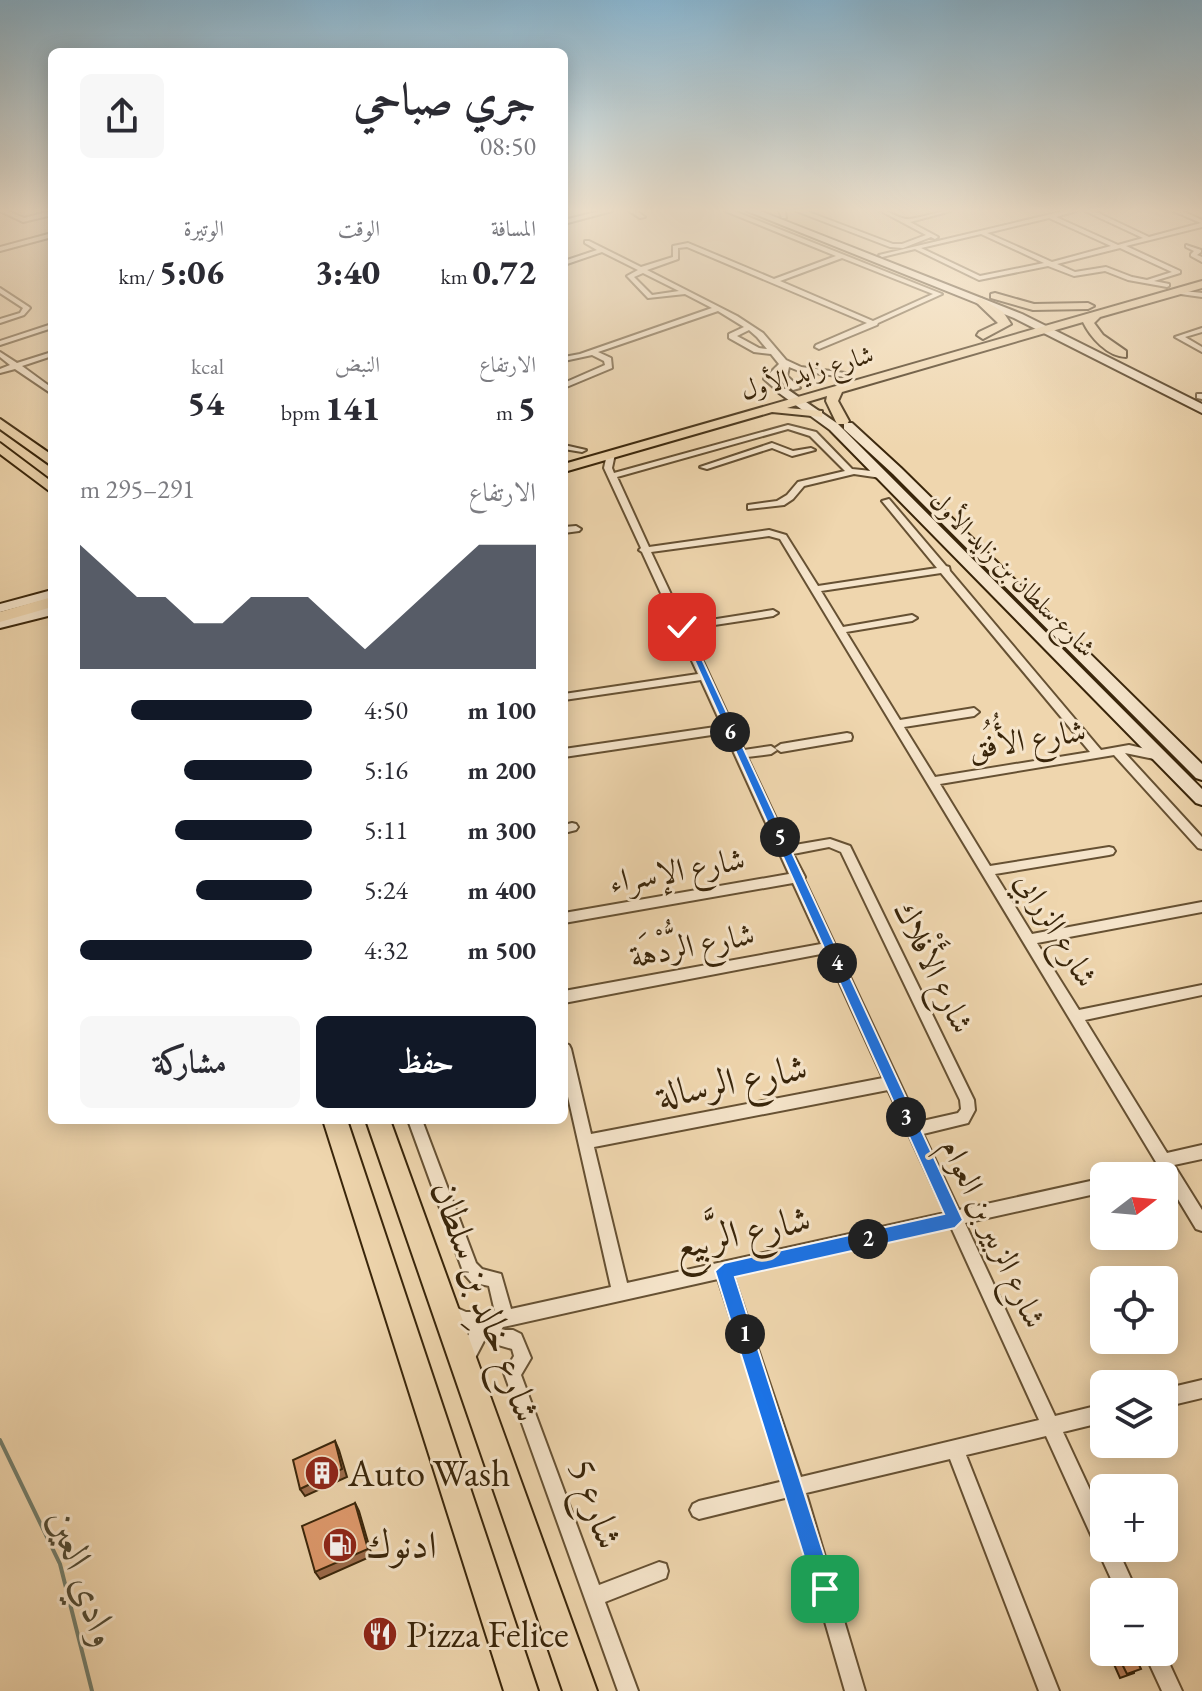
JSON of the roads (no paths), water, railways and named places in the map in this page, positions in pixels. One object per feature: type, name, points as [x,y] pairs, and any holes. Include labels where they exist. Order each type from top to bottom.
[{"type":"main road","points":[[955,290],[1046,324],[1157,373]]},
{"type":"main road","points":[[964,290],[1122,354],[1202,400]]},
{"type":"main road","points":[[980,290],[1033,307],[1092,311],[1088,323],[1095,334],[1122,354]]},
{"type":"main road","name":"شارع زايد الأول","points":[[1092,311],[1137,290]]},
{"type":"main road","name":"شارع زايد الأول","points":[[568,465],[583,456],[794,393],[936,360],[1046,324],[1168,290]]},
{"type":"main road","points":[[995,296],[1202,400]]},
{"type":"main road","points":[[1046,324],[1103,307],[1113,299]]},
{"type":"main road","points":[[981,301],[999,314],[1005,324],[983,335]]},
{"type":"main road","name":"شارع زايد الأول","points":[[840,381],[897,359],[983,335],[1046,324]]},
{"type":"main road","points":[[682,433],[697,424],[881,368],[897,359]]},
{"type":"main road","points":[[840,381],[832,401],[842,421]]},
{"type":"main road","name":"شارع زايد الأول","points":[[568,455],[611,454],[746,414],[794,393]]},
{"type":"main road","name":"شارع سلطان بن زايد الأول","points":[[794,393],[817,414],[859,468],[881,475],[1202,799]]},
{"type":"main road","name":"شارع سلطان بن زايد الأول","points":[[794,393],[842,421],[897,471],[1202,774]]},
{"type":"main road","points":[[746,414],[787,411],[817,414]]},
{"type":"main road","points":[[0,423],[48,459]]},
{"type":"main road","points":[[0,447],[48,486]]},
{"type":"main road","points":[[0,608],[48,595]]},
{"type":"main road","points":[[0,617],[48,603]]},
{"type":"main road","points":[[0,624],[48,611]]},
{"type":"main road","points":[[1058,654],[1073,655],[1102,683],[1129,702]]},
{"type":"main road","points":[[336,1124],[521,1691]]},
{"type":"main road","name":"شارع خالِد بن سلطان","points":[[379,1124],[580,1691]]},
{"type":"street","points":[[0,290],[27,308],[22,314],[0,321]]},
{"type":"street","points":[[644,290],[651,297],[688,292]]},
{"type":"street","points":[[684,290],[750,327],[785,362],[840,381]]},
{"type":"street","points":[[795,290],[875,324]]},
{"type":"street","points":[[819,347],[939,294],[929,290]]},
{"type":"street","points":[[568,358],[719,308]]},
{"type":"street","points":[[0,343],[48,327]]},
{"type":"street","points":[[750,327],[732,336],[757,350],[774,352]]},
{"type":"street","points":[[1202,330],[1179,337],[1202,350]]},
{"type":"street","points":[[568,384],[609,366],[608,360],[592,352]]},
{"type":"street","points":[[774,352],[782,367],[768,379],[794,393]]},
{"type":"street","points":[[0,354],[48,389]]},
{"type":"street","points":[[0,371],[48,355]]},
{"type":"street","points":[[785,362],[783,377],[794,393]]},
{"type":"street","points":[[568,449],[611,474],[776,429],[795,428],[813,434],[859,468]]},
{"type":"street","points":[[704,467],[772,445],[792,454],[811,450]]},
{"type":"street","points":[[710,448],[727,460]]},
{"type":"street","points":[[611,454],[607,462],[611,474]]},
{"type":"street","points":[[751,507],[788,501],[795,497],[801,484],[859,468]]},
{"type":"street","name":"شارع الزبير بن العوام","points":[[611,474],[1090,1510]]},
{"type":"street","points":[[886,501],[1098,754]]},
{"type":"street","points":[[568,530],[576,529]]},
{"type":"street","name":"شارع الزرابي","points":[[644,550],[776,534],[783,537],[1164,1162]]},
{"type":"street","points":[[816,589],[946,569]]},
{"type":"street","points":[[682,627],[773,613]]},
{"type":"street","points":[[840,630],[912,618]]},
{"type":"street","points":[[568,696],[705,676]]},
{"type":"street","points":[[898,724],[974,712]]},
{"type":"street","points":[[568,752],[728,729]]},
{"type":"street","name":"شارع الأُفُق","points":[[1123,750],[1135,741],[1135,731]]},
{"type":"street","points":[[742,754],[847,737]]},
{"type":"street","points":[[1123,750],[1202,845]]},
{"type":"street","name":"شارع الأُفُق","points":[[933,781],[1123,750],[1160,757]]},
{"type":"street","name":"شارع الأَفْلاك","points":[[787,851],[830,843],[846,849],[967,1100],[968,1110],[963,1118],[912,1130]]},
{"type":"street","name":"شارع الزرابي","points":[[989,871],[1109,851]]},
{"type":"street","name":"شارع الإسراء","points":[[568,917],[799,877]]},
{"type":"street","points":[[1030,939],[1202,907]]},
{"type":"street","name":"شارع الرُّدْهَة","points":[[568,996],[830,947]]},
{"type":"street","name":"شارع الزرابي","points":[[1076,1016],[1202,990]]},
{"type":"street","points":[[568,1071],[621,1293]]},
{"type":"street","name":"شارع الرسالة","points":[[587,1142],[891,1083]]},
{"type":"street","name":"شارع 5","points":[[416,1124],[470,1268],[477,1276],[495,1280],[497,1320],[492,1329],[494,1336],[512,1336],[518,1341],[523,1358],[512,1373],[628,1691]]},
{"type":"street","points":[[1174,1162],[1202,1152]]},
{"type":"street","name":"شارع الزرابي","points":[[1178,1185],[1202,1224]]},
{"type":"street","name":"شارع الرَّبِيع","points":[[446,1310],[466,1320],[497,1320],[1090,1188]]},
{"type":"street","points":[[724,1271],[795,1487],[855,1691]]},
{"type":"street","points":[[466,1365],[472,1341],[497,1320]]},
{"type":"street","points":[[1178,1395],[1202,1389]]},
{"type":"street","points":[[699,1510],[1090,1416]]},
{"type":"street","points":[[955,1449],[1049,1691]]},
{"type":"street","points":[[593,1597],[659,1571]]},
{"type":"street","points":[[1160,1666],[1172,1691]]},
{"type":"waterway","name":"وادي العين","points":[[0,1440],[60,1564],[92,1691]]},
{"type":"place","name":"Auto Wash","points":[[322,1473]]},
{"type":"place","name":"ادنوك","points":[[340,1545]]},
{"type":"place","name":"Pizza Felice","points":[[380,1634]]}]
